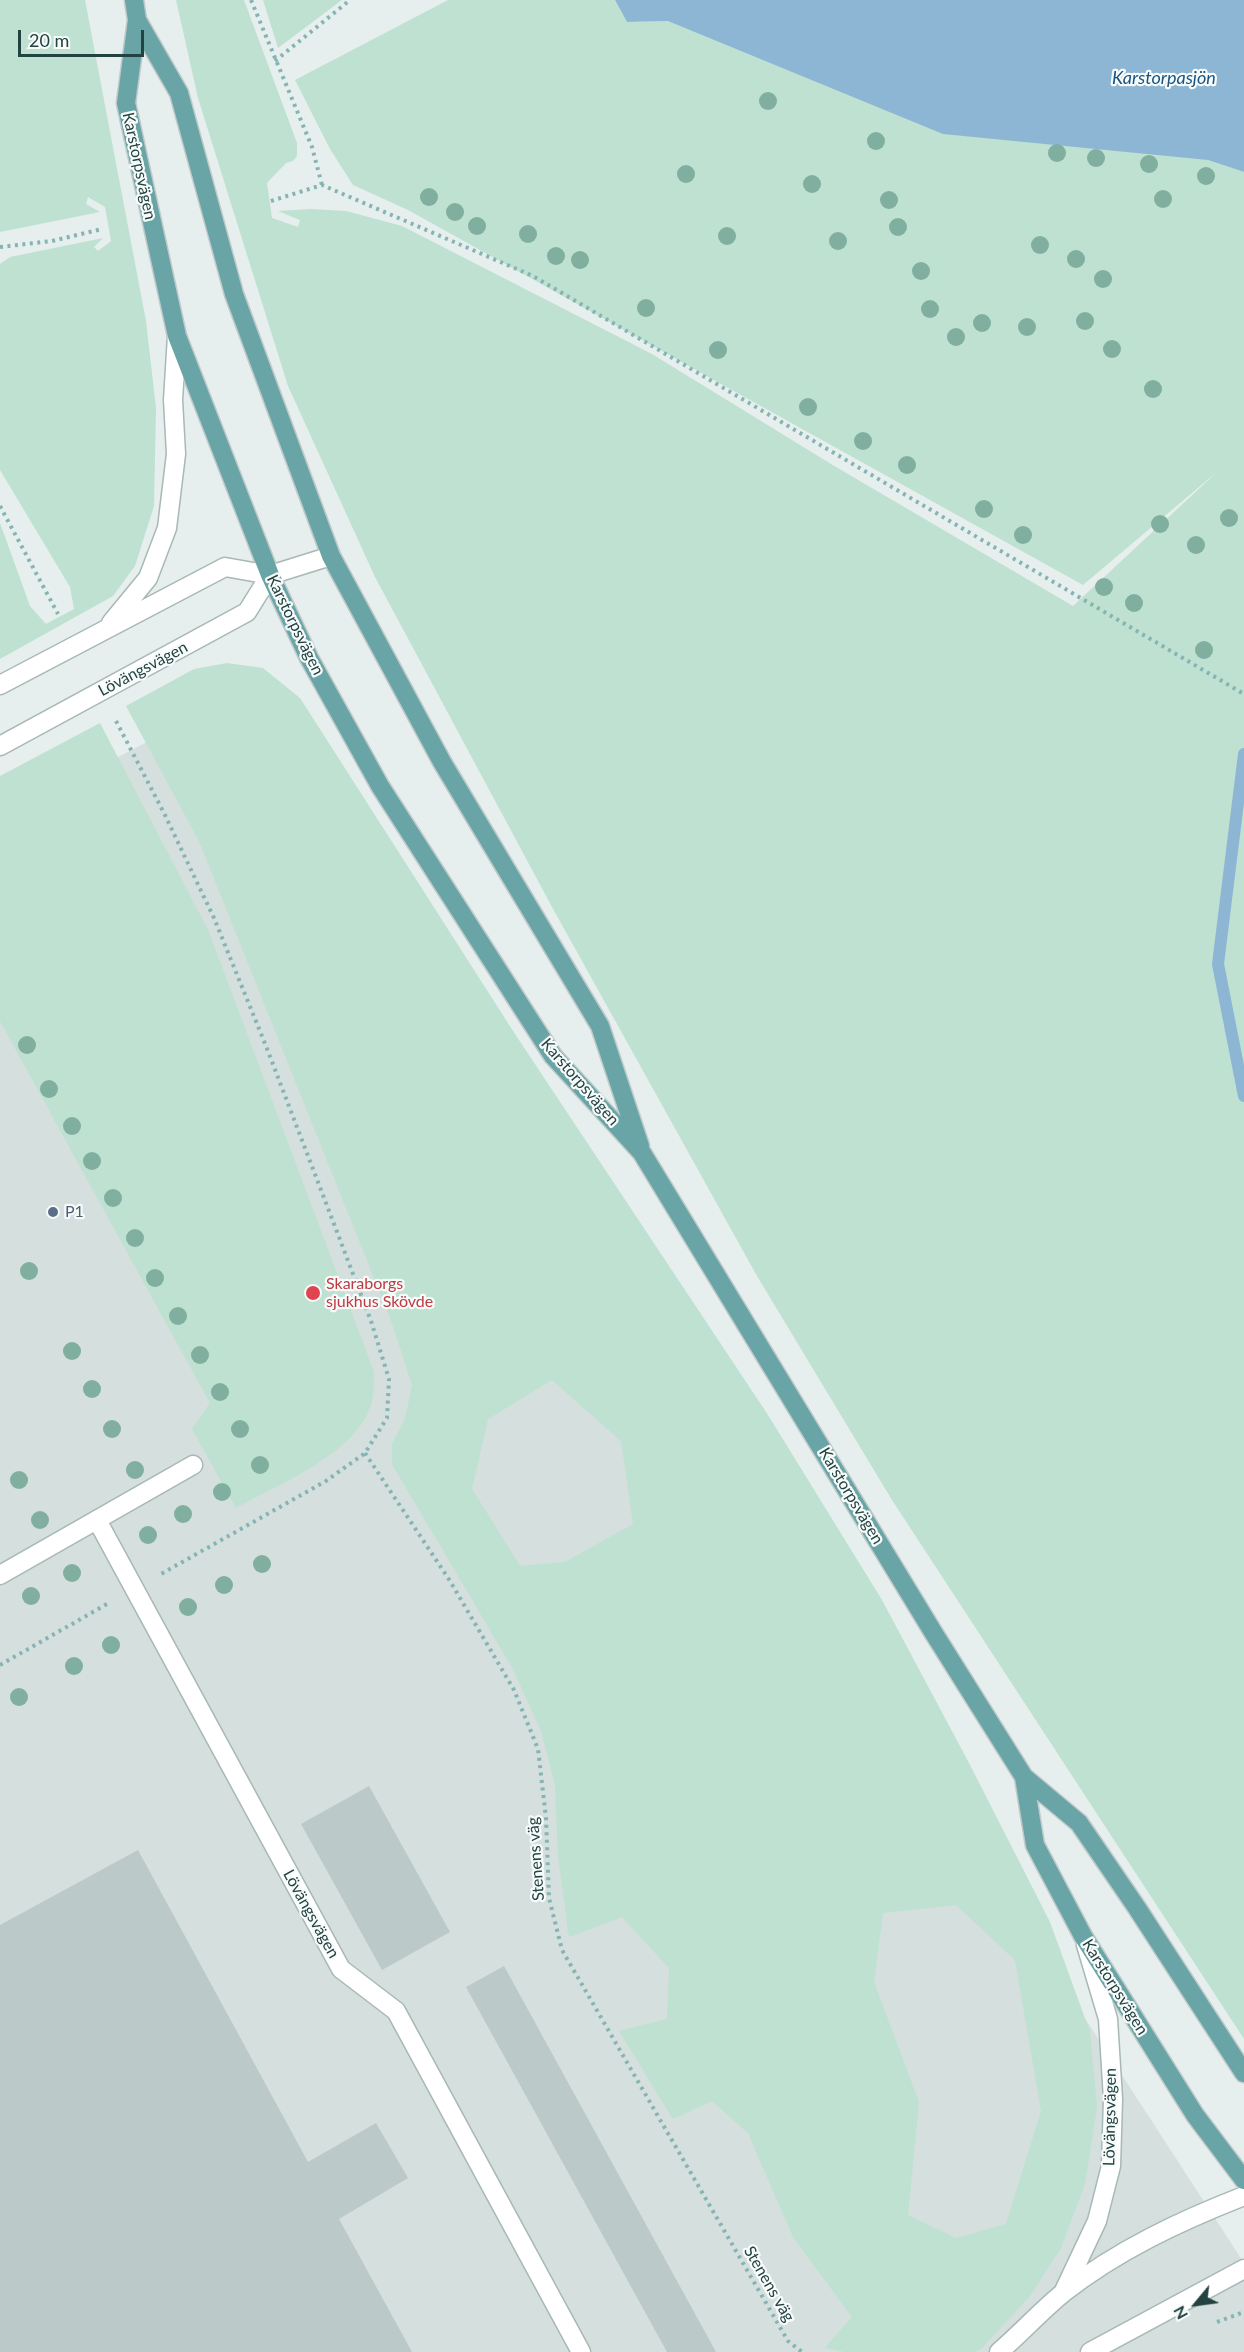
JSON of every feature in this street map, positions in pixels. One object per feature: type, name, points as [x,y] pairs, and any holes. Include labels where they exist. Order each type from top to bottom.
[{"type":"main road","name":"Karstorpsvägen","points":[[134,0],[137,20],[126,103],[177,336],[270,575],[309,658],[380,786],[553,1056],[642,1153],[933,1632],[1024,1777],[1079,1823],[1244,2073]]},
{"type":"main road","name":"Karstorpsvägen","points":[[137,20],[179,93],[234,294],[331,556],[442,762],[600,1026],[642,1153]]},
{"type":"main road","name":"Karstorpsvägen","points":[[1024,1777],[1035,1845],[1083,1936],[1195,2115],[1244,2180]]},
{"type":"street","points":[[106,630],[148,578],[167,528],[176,454],[173,400],[177,336]]},
{"type":"street","points":[[0,684],[225,567],[270,575],[331,556]]},
{"type":"street","name":"Lövängsvägen","points":[[0,746],[248,612],[270,575]]},
{"type":"street","points":[[0,1575],[193,1466]]},
{"type":"street","name":"Lövängsvägen","points":[[97,1520],[341,1969],[396,2011],[581,2352]]},
{"type":"street","name":"Lövängsvägen","points":[[1063,2293],[1097,2221],[1111,2166],[1113,2099],[1108,2019],[1083,1936]]},
{"type":"street","name":"Lövängsvägen","points":[[999,2352],[1063,2293],[1120,2253],[1184,2219],[1244,2196]]},
{"type":"street","points":[[1090,2352],[1244,2269]]},
{"type":"path","points":[[251,0],[312,147],[322,185]]},
{"type":"path","points":[[275,61],[350,0]]},
{"type":"path","points":[[270,201],[322,185],[533,276],[1244,694]]},
{"type":"path","points":[[0,247],[52,241],[102,229]]},
{"type":"path","points":[[0,506],[58,614]]},
{"type":"path","points":[[116,721],[164,813],[214,918],[266,1046],[371,1321],[389,1379],[387,1418],[366,1453],[326,1481]]},
{"type":"path","name":"Stenens väg","points":[[366,1453],[450,1581],[514,1690],[538,1749],[546,1818],[549,1898],[562,1950],[788,2341],[802,2352]]},
{"type":"shaded area","name":"Skaraborgs sjukhus Skövde","points":[[248,690],[923,1769],[1244,2263],[1244,2352],[0,2352],[0,818]]},
{"type":"green space","points":[[0,0],[85,0],[146,321],[156,408],[154,506],[135,566],[113,596],[0,659],[0,523],[30,606],[46,624],[74,609],[70,587],[0,470],[0,264],[10,257],[103,238],[94,247],[98,251],[111,241],[105,207],[88,197],[86,204],[100,212],[0,232]]},
{"type":"green space","points":[[176,0],[244,0],[297,143],[297,156],[293,161],[286,163],[267,183],[272,218],[298,227],[300,220],[278,211],[311,209],[346,211],[402,226],[652,354],[831,464],[1073,606],[1218,471],[1083,585],[408,210],[353,185],[330,149],[295,80],[448,0],[615,0],[627,22],[668,21],[1208,160],[1244,172],[1244,2039],[892,1500],[757,1276],[552,907],[375,577],[288,386],[198,98]]},
{"type":"green space","points":[[263,0],[342,0],[278,48]]},
{"type":"green space","points":[[227,663],[263,668],[300,698],[515,1034],[768,1415],[882,1600],[1050,1922],[1090,2032],[1097,2107],[1085,2184],[1061,2248],[1030,2296],[982,2348],[975,2352],[845,2352],[825,2348],[852,2317],[793,2237],[748,2133],[712,2101],[673,2119],[619,2031],[667,2019],[669,1968],[622,1917],[569,1937],[558,1856],[555,1785],[541,1731],[513,1669],[392,1464],[392,1444],[405,1419],[412,1385],[392,1323],[199,841],[126,706],[194,669]],"holes":[[[552,1380],[621,1441],[633,1524],[565,1562],[520,1566],[472,1489],[488,1419]],[[956,1905],[1015,1960],[1041,2111],[1006,2224],[956,2238],[908,2215],[919,2102],[874,1982],[883,1913]]]},
{"type":"green space","points":[[100,723],[208,930],[374,1372],[372,1401],[364,1419],[352,1436],[316,1465],[236,1508],[192,1429],[210,1403],[0,1021],[0,776]]},
{"type":"water","name":"Karstorpasjön","points":[[615,0],[1244,0],[1244,172],[1208,160],[943,134],[668,21],[627,22]]},
{"type":"building","points":[[369,1786],[450,1932],[382,1970],[301,1824]]},
{"type":"building","points":[[138,1850],[308,2162],[376,2123],[408,2178],[339,2219],[412,2352],[0,2352],[0,1925]]},
{"type":"building","points":[[504,1966],[716,2352],[667,2352],[466,1987]]},
{"type":"waterway","points":[[1244,754],[1218,964],[1244,1096]]},
{"type":"place","name":"P1","points":[[53,1212]]},
{"type":"place","name":"Skaraborgs sjukhus Skövde","points":[[313,1293]]}]
